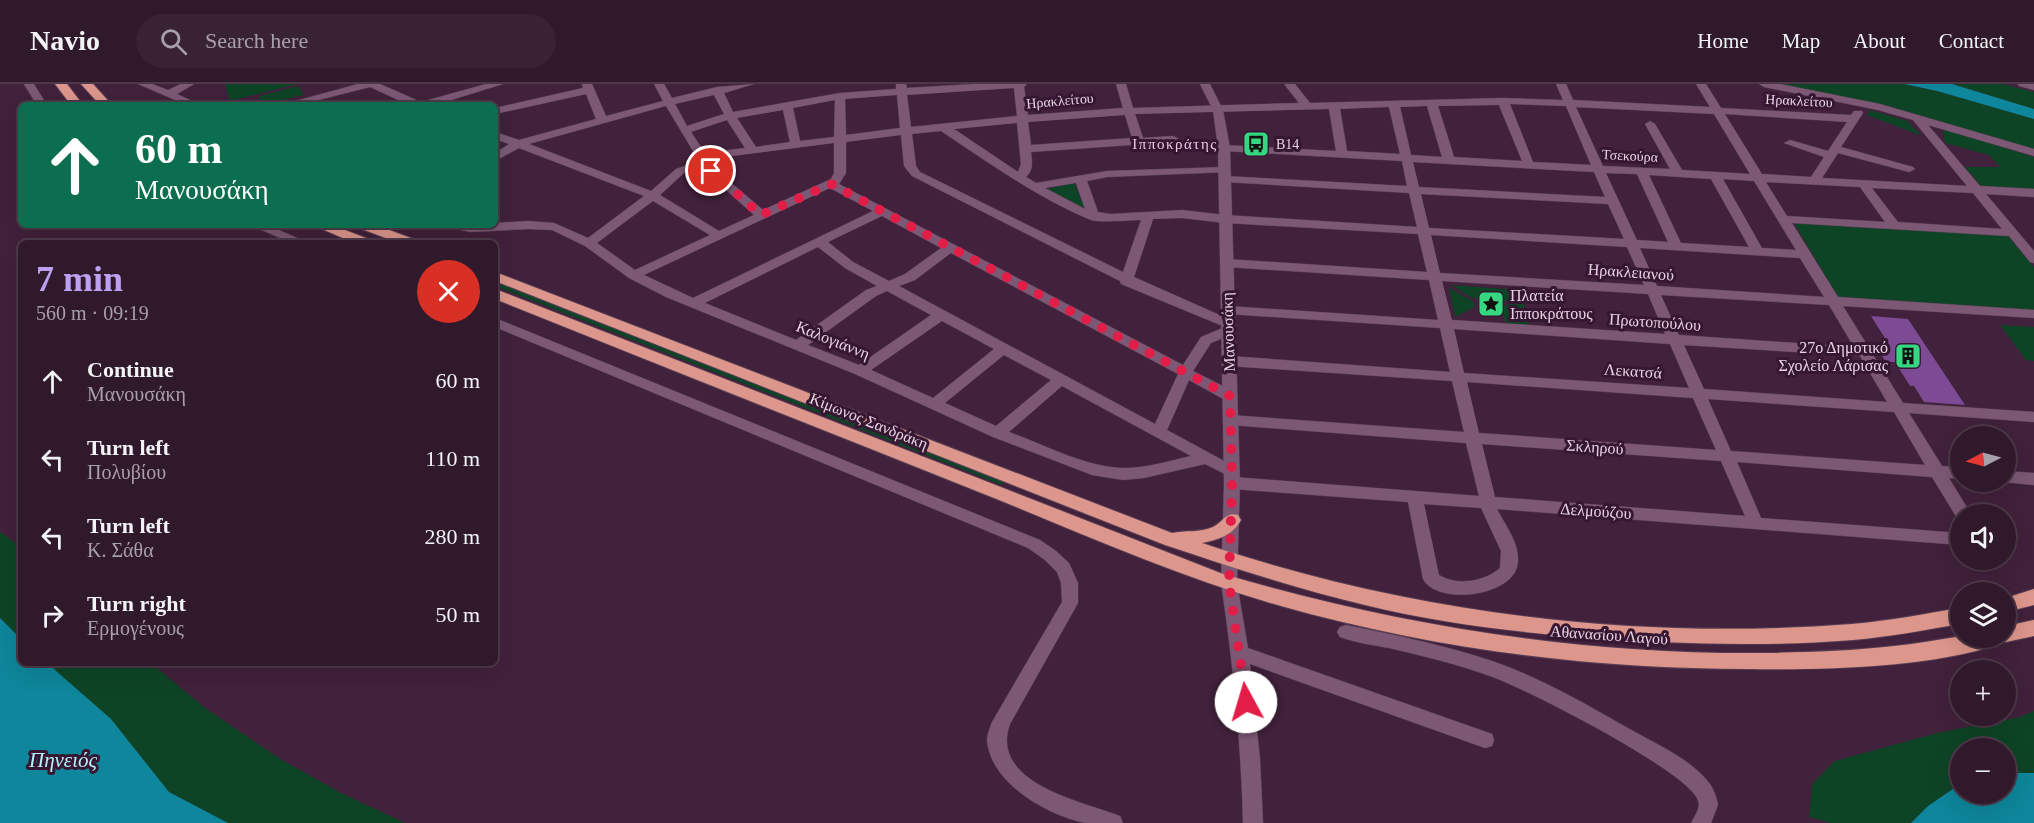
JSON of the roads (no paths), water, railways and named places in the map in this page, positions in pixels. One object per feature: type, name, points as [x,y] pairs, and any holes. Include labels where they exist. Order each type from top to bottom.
[{"type":"highway","points":[[61,84],[75,102]]},
{"type":"highway","points":[[87,84],[103,102]]},
{"type":"highway","points":[[328,228],[358,240]]},
{"type":"highway","points":[[372,228],[403,240]]},
{"type":"highway","name":"Κίμωνος Σανδράκη","points":[[498,277],[1230,561]]},
{"type":"highway","name":"Κίμωνος Σανδράκη","points":[[498,295],[1229,583]]},
{"type":"highway","points":[[1171,540],[1210,536],[1220,532],[1232,520]]},
{"type":"highway","name":"Αθανασίου Λαγού","points":[[1230,561],[1365,598],[1444,614],[1525,625],[1656,634],[1750,637],[1854,632],[1950,618]]},
{"type":"highway","name":"Αθανασίου Λαγού","points":[[1229,583],[1278,599],[1360,620],[1446,638],[1518,648],[1655,659],[1764,661],[1818,660],[1895,653],[1950,645]]},
{"type":"highway","points":[[2016,602],[2034,597]]},
{"type":"highway","points":[[2016,632],[2034,628]]},
{"type":"street","points":[[29,84],[40,102]]},
{"type":"street","points":[[143,84],[188,102]]},
{"type":"street","points":[[168,94],[189,84]]},
{"type":"street","points":[[298,102],[371,84],[411,102]]},
{"type":"street","points":[[434,102],[498,84]]},
{"type":"street","points":[[659,84],[703,160],[761,215]]},
{"type":"street","points":[[498,156],[518,144],[669,102],[749,84]]},
{"type":"street","points":[[684,130],[730,116],[840,96],[901,88],[1020,84],[1027,167],[1020,176]]},
{"type":"street","points":[[1121,84],[1138,141]]},
{"type":"street","name":"Μανουσάκη","points":[[1205,84],[1218,110],[1224,148],[1232,477],[1229,583],[1240,653],[1251,759],[1253,823]]},
{"type":"street","points":[[1289,84],[1297,84]]},
{"type":"street","points":[[1289,84],[1308,107]]},
{"type":"street","points":[[1561,84],[1756,523]]},
{"type":"street","points":[[1701,84],[1957,504]]},
{"type":"street","points":[[1764,84],[1865,103],[1916,116],[2034,153]]},
{"type":"street","points":[[2023,84],[2034,87]]},
{"type":"street","points":[[498,110],[588,87],[602,121]]},
{"type":"street","points":[[901,88],[910,166],[915,174],[1126,281],[1228,322],[1206,340],[1186,373],[1158,433]]},
{"type":"street","points":[[717,90],[730,116],[753,151]]},
{"type":"street","points":[[634,275],[836,181],[840,173],[840,96]]},
{"type":"street","points":[[1503,102],[1528,165]]},
{"type":"street","name":"Ηρακλείτου","points":[[589,243],[652,196],[680,171],[703,160],[753,151],[906,131],[1022,119],[1129,111],[1503,102],[1570,103],[1855,119]]},
{"type":"street","points":[[1814,181],[1865,103]]},
{"type":"street","points":[[1432,104],[1449,160]]},
{"type":"street","points":[[787,105],[796,146]]},
{"type":"street","points":[[1394,105],[1490,511],[1506,542],[1510,562],[1504,576],[1494,582],[1459,588],[1431,579],[1415,497]]},
{"type":"street","points":[[1334,107],[1342,154]]},
{"type":"street","points":[[1916,116],[2034,259]]},
{"type":"street","points":[[1650,124],[1678,173]]},
{"type":"street","points":[[944,128],[1071,209],[1094,217],[1148,218],[1182,214],[1225,219],[1805,254]]},
{"type":"street","points":[[498,136],[652,196],[718,234]]},
{"type":"street","points":[[1025,149],[1173,139]]},
{"type":"street","points":[[1790,143],[1909,169]]},
{"type":"street","name":"Τσεκούρα","points":[[1224,148],[2034,193]]},
{"type":"street","points":[[1641,171],[1677,246]]},
{"type":"street","points":[[1034,187],[1080,178],[1134,172],[1224,175],[1414,190],[1613,201]]},
{"type":"street","points":[[1715,175],[1758,251]]},
{"type":"street","points":[[1080,178],[1094,217]]},
{"type":"street","points":[[831,184],[1230,396]]},
{"type":"street","points":[[1864,184],[1894,226]]},
{"type":"street","points":[[696,302],[880,212]]},
{"type":"street","points":[[1126,281],[1148,218]]},
{"type":"street","points":[[1783,219],[2012,233]]},
{"type":"street","name":"Καλογιάννη","points":[[498,227],[538,225],[554,227],[589,243],[634,275],[860,370],[998,433],[1097,471],[1123,474],[1144,472],[1204,459]]},
{"type":"street","points":[[264,228],[295,240]]},
{"type":"street","points":[[818,241],[849,265],[1158,433],[1232,477]]},
{"type":"street","points":[[798,345],[871,293],[913,275],[949,248]]},
{"type":"street","name":"Ηρακλειανού","points":[[1226,263],[2034,314]]},
{"type":"street","points":[[860,370],[942,314]]},
{"type":"street","name":"Πρωτοπούλου","points":[[1228,322],[1446,325],[1864,352]]},
{"type":"street","points":[[498,323],[1023,539],[1053,555],[1072,584],[1070,603],[1001,722],[996,739],[1002,763],[1017,782],[1043,797],[1113,823]]},
{"type":"street","points":[[936,403],[1004,348]]},
{"type":"street","name":"Λεκατσά","points":[[1229,361],[2034,417]]},
{"type":"street","points":[[998,433],[1060,380]]},
{"type":"street","name":"Σκληρού","points":[[1230,420],[1950,472]]},
{"type":"street","name":"Δελμούζου","points":[[1232,477],[1415,497],[1950,538]]},
{"type":"street","points":[[2016,478],[2034,479]]},
{"type":"street","points":[[1346,632],[1410,645],[1491,669],[1530,684],[1569,704],[1656,755],[1698,785],[1705,793],[1709,807],[1701,823]]},
{"type":"street","points":[[1240,653],[1485,740]]},
{"type":"water","points":[[1904,84],[1952,84],[2034,109],[2034,119],[1937,91]]},
{"type":"water","name":"Πηνειός","points":[[0,618],[18,636],[18,666],[50,666],[111,719],[169,792],[228,823],[0,823]]},
{"type":"water","points":[[2016,773],[2034,773],[2034,823],[1911,823],[1928,806],[1950,791],[1950,804],[2016,804]]},
{"type":"place","name":"Β14","points":[[1256,144]]},
{"type":"place","name":"Πλατεία Ιπποκράτους","points":[[1491,304]]},
{"type":"place","name":"27ο Δημοτικό Σχολείο Λάρισας","points":[[1908,356]]},
{"type":"district","name":"Ιπποκράτης","points":[[1175,144]]}]
